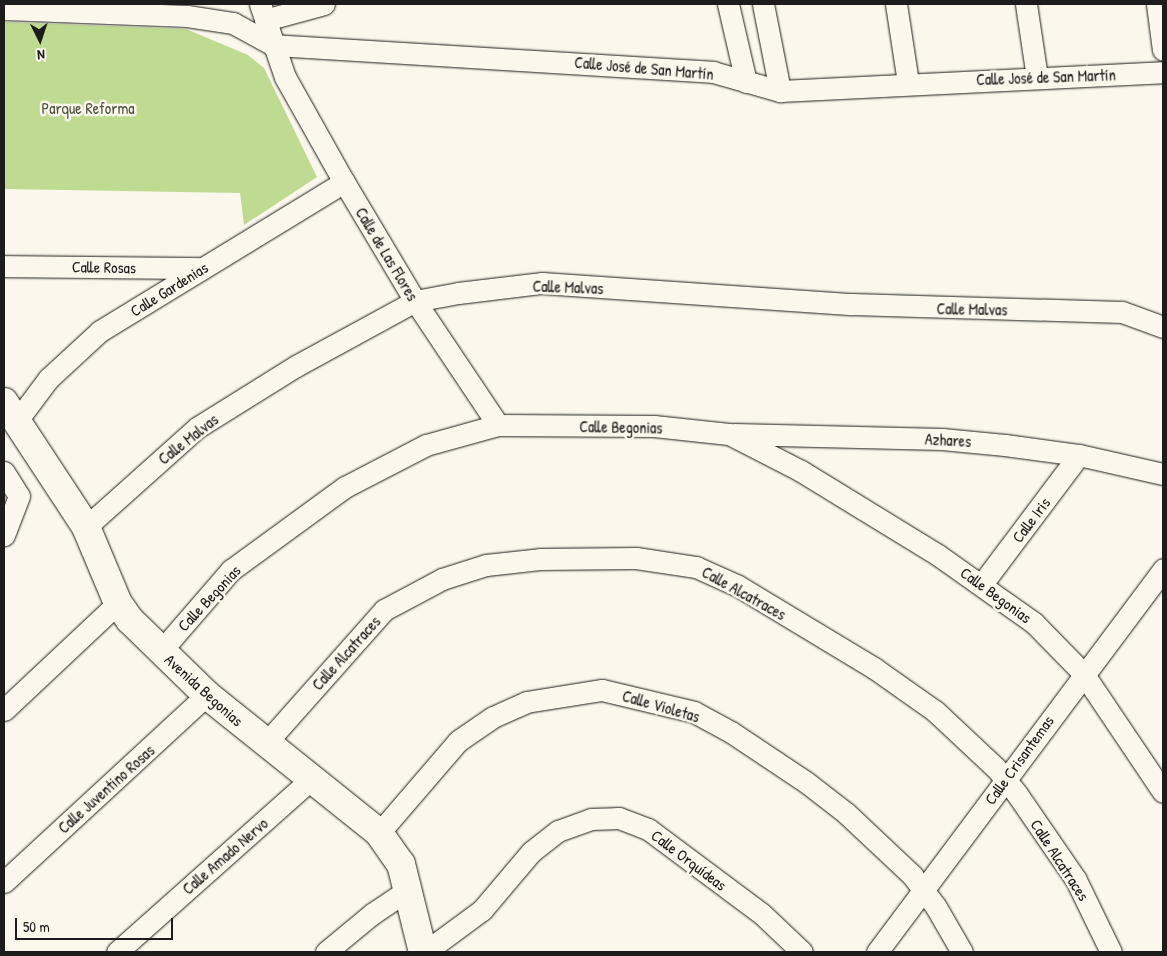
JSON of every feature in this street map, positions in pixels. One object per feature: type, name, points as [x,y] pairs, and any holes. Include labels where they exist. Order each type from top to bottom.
[{"type":"street","points":[[213,4],[233,23],[275,51]]},
{"type":"street","points":[[262,12],[324,4]]},
{"type":"street","points":[[728,4],[746,82]]},
{"type":"street","points":[[763,4],[780,91]]},
{"type":"street","points":[[896,4],[908,82]]},
{"type":"street","points":[[1026,4],[1037,78]]},
{"type":"street","points":[[1156,4],[1163,50]]},
{"type":"street","points":[[4,9],[187,16],[233,23]]},
{"type":"street","name":"Calle de Las Flores","points":[[262,12],[285,77],[344,182],[416,302],[498,425]]},
{"type":"street","name":"Calle José de San Martín","points":[[275,51],[713,72],[780,91],[908,82],[1163,72]]},
{"type":"street","name":"Calle Gardenias","points":[[10,412],[34,395],[73,353],[100,332],[344,182]]},
{"type":"street","name":"Calle Rosas","points":[[4,266],[204,268]]},
{"type":"street","name":"Calle Malvas","points":[[86,526],[198,427],[296,366],[416,302],[458,293],[542,283],[852,304],[1163,313]]},
{"type":"street","name":"Calle Malvas","points":[[1122,312],[1163,327]]},
{"type":"street","name":"Avenida Begonias","points":[[10,412],[86,526],[118,603],[161,651],[207,695],[379,833],[402,864],[424,952]]},
{"type":"street","name":"Calle Begonias","points":[[161,651],[231,570],[345,488],[426,445],[498,425],[654,426],[729,434],[801,471],[982,584],[1034,622],[1083,673]]},
{"type":"street","name":"Azhares","points":[[729,434],[942,439],[1079,455],[1163,474]]},
{"type":"street","name":"Calle Iris","points":[[982,584],[1079,455]]},
{"type":"street","points":[[4,472],[19,496],[4,534]]},
{"type":"street","name":"Calle Alcatraces","points":[[266,744],[384,610],[442,579],[486,565],[540,559],[636,558],[696,567],[738,586],[866,663],[935,711],[1005,780],[1076,880],[1111,952]]},
{"type":"street","name":"Calle Crisantemas","points":[[877,952],[1083,673],[1163,569]]},
{"type":"street","points":[[4,710],[118,603]]},
{"type":"street","points":[[1083,673],[1163,792]]},
{"type":"street","name":"Calle Violetas","points":[[379,833],[458,740],[493,717],[526,702],[602,690],[694,712],[732,732],[846,813],[923,888],[962,952]]},
{"type":"street","name":"Calle Juventino Rosas","points":[[4,882],[207,695]]},
{"type":"street","name":"Calle Amado Nervo","points":[[116,952],[311,779]]},
{"type":"street","name":"Calle Orquídeas","points":[[424,952],[482,910],[530,852],[558,831],[591,819],[619,818],[648,829],[762,914],[802,952]]},
{"type":"street","points":[[326,952],[372,914],[410,890]]},
{"type":"green space","name":"Parque Reforma","points":[[4,22],[186,29],[248,55],[264,68],[317,177],[244,225],[240,193],[4,189]]}]
